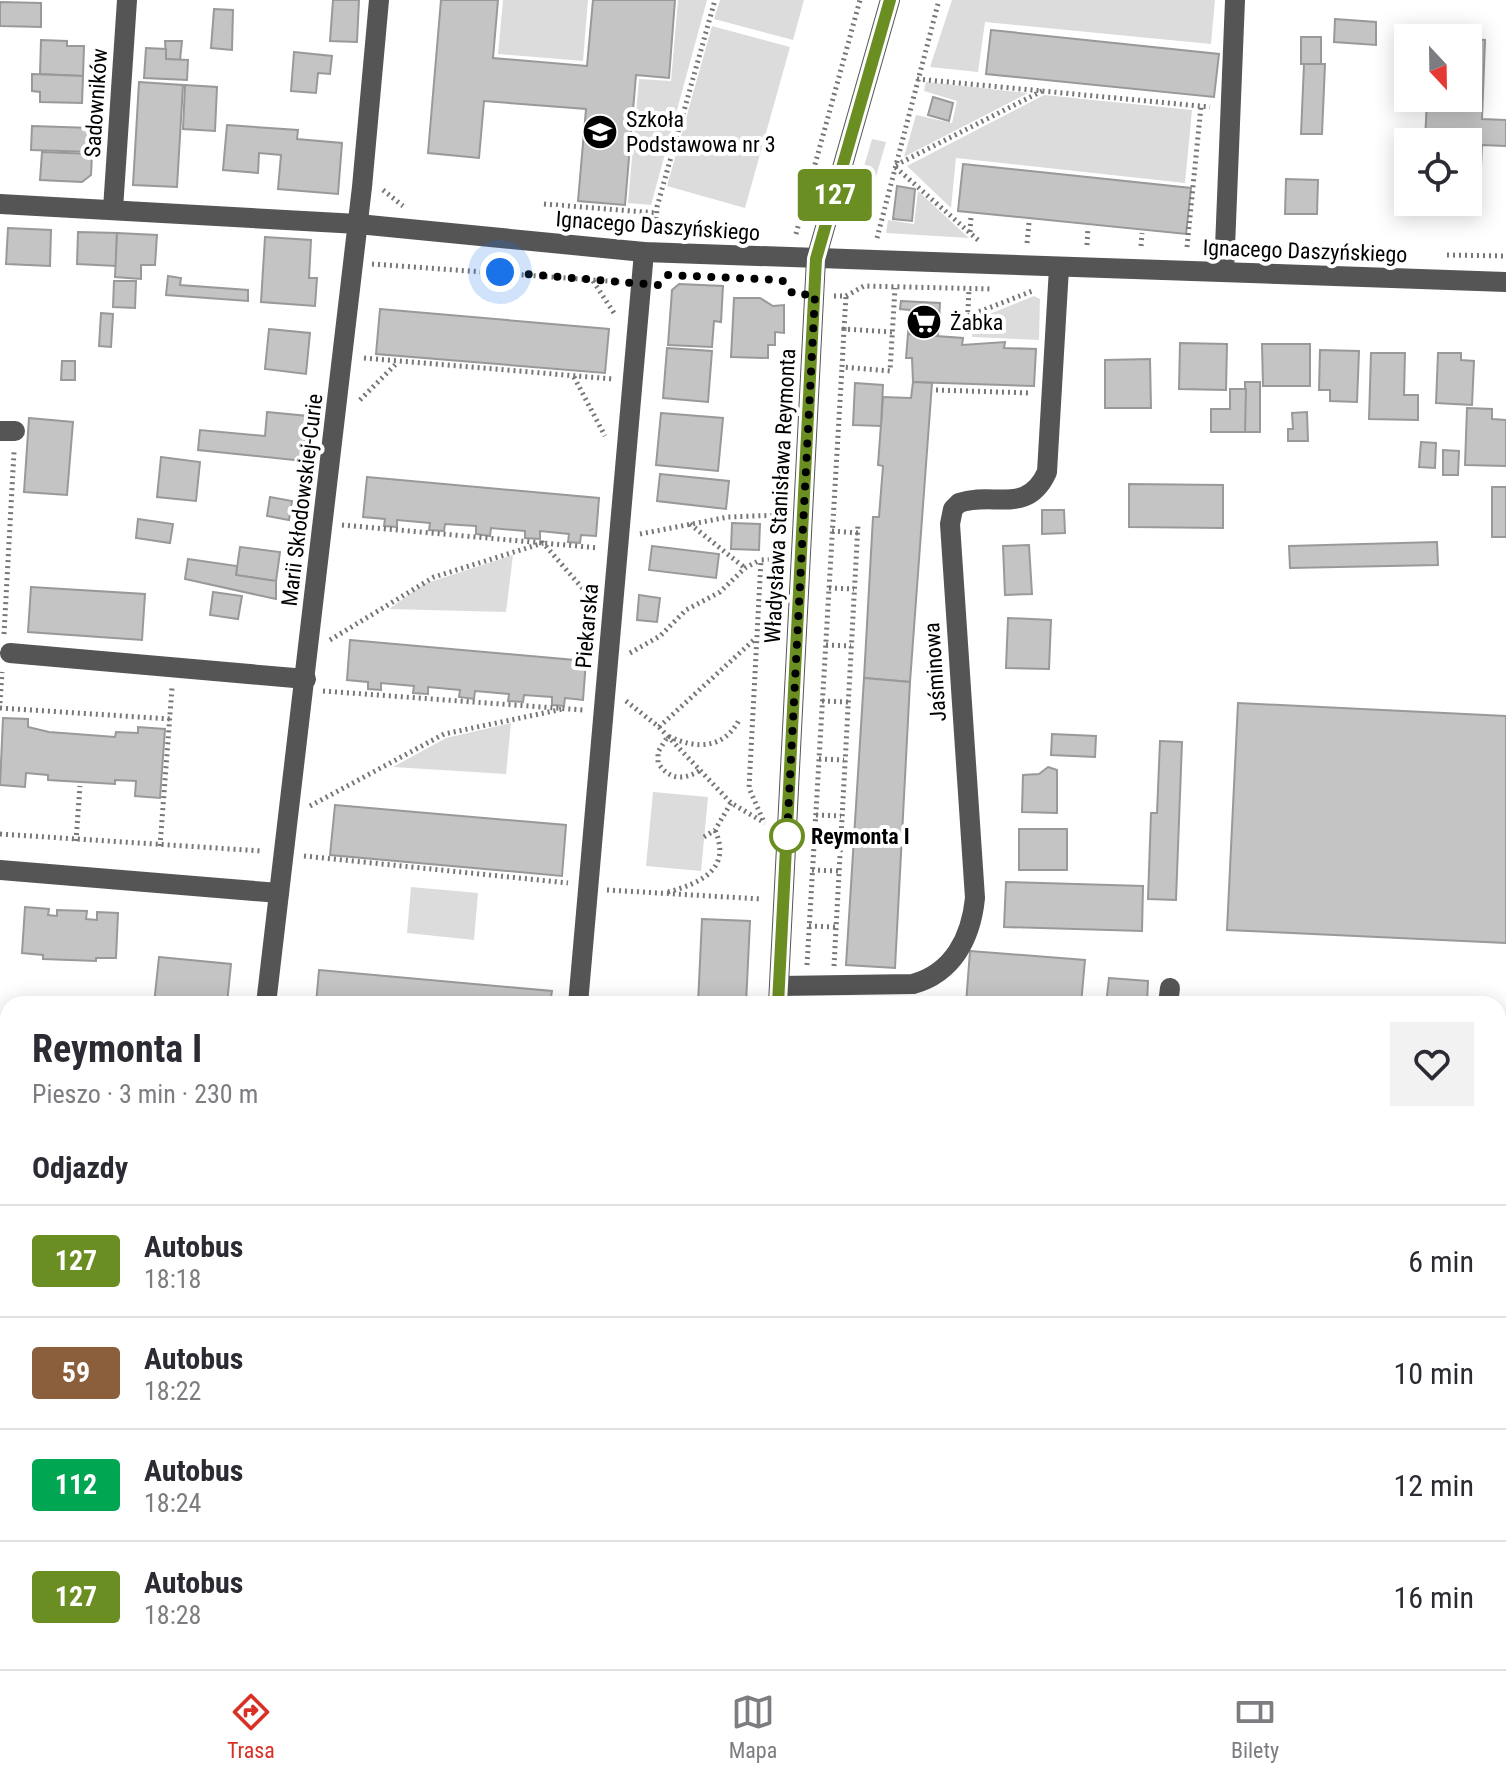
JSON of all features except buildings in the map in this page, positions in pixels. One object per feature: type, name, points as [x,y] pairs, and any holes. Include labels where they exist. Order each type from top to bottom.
[{"type":"street","name":"Sadowników","points":[[113,209],[127,0]]},
{"type":"street","name":"Marii Skłodowskiej-Curie","points":[[267,996],[279,893],[315,685],[379,0]]},
{"type":"street","name":"Władysława Stanisława Reymonta","points":[[779,995],[816,259],[890,0]]},
{"type":"street","points":[[1224,272],[1235,0]]},
{"type":"street","name":"Ignacego Daszyńskiego","points":[[0,204],[358,224],[644,252],[1506,282]]},
{"type":"street","name":"Piekarska","points":[[579,996],[644,252]]},
{"type":"street","name":"Jaśminowa","points":[[779,995],[807,985],[913,984],[930,979],[957,953],[973,919],[975,898],[950,524],[953,509],[959,503],[1024,497],[1035,492],[1047,472],[1059,268]]},
{"type":"street","points":[[5,653],[315,685]]},
{"type":"street","points":[[0,870],[279,893]]},
{"type":"path","points":[[656,225],[715,0]]},
{"type":"path","points":[[796,234],[860,0]]},
{"type":"path","points":[[877,237],[939,0]]},
{"type":"path","points":[[917,79],[1231,110]]},
{"type":"path","points":[[894,166],[1043,90]]},
{"type":"path","points":[[1187,247],[1201,106]]},
{"type":"path","points":[[894,166],[980,242]]},
{"type":"path","points":[[544,204],[657,213]]},
{"type":"path","points":[[970,241],[971,216]]},
{"type":"path","points":[[1027,243],[1029,223]]},
{"type":"path","points":[[1087,245],[1088,227]]},
{"type":"path","points":[[1141,246],[1142,233]]},
{"type":"path","points":[[373,263],[641,284]]},
{"type":"path","points":[[593,280],[620,321]]},
{"type":"path","points":[[815,295],[846,296],[864,286]]},
{"type":"path","points":[[842,367],[890,371],[895,288]]},
{"type":"path","points":[[967,330],[969,289]]},
{"type":"path","points":[[968,316],[1035,290]]},
{"type":"path","points":[[807,985],[846,296]]},
{"type":"path","points":[[844,329],[892,332]]},
{"type":"path","points":[[362,358],[614,380]]},
{"type":"path","points":[[356,404],[399,362]]},
{"type":"path","points":[[574,377],[610,444]]},
{"type":"path","points":[[936,390],[1041,393]]},
{"type":"path","points":[[7,431],[5,653],[0,706],[170,719]]},
{"type":"path","points":[[780,530],[782,499]]},
{"type":"path","points":[[633,536],[728,517],[781,515]]},
{"type":"path","points":[[690,524],[745,568]]},
{"type":"path","points":[[833,985],[858,524]]},
{"type":"path","points":[[342,525],[600,548]]},
{"type":"path","points":[[832,531],[858,533]]},
{"type":"path","points":[[543,543],[593,600]]},
{"type":"path","points":[[329,641],[434,577],[543,543]]},
{"type":"path","points":[[608,665],[660,636],[686,610],[720,592],[745,568],[761,560],[779,560],[779,545]]},
{"type":"path","points":[[761,560],[749,788],[765,824],[765,839]]},
{"type":"path","points":[[829,588],[854,589]]},
{"type":"path","points":[[659,727],[757,638]]},
{"type":"path","points":[[826,645],[851,646]]},
{"type":"path","points":[[160,846],[173,670]]},
{"type":"path","points":[[315,685],[584,710]]},
{"type":"path","points":[[606,689],[659,727],[731,803],[765,824]]},
{"type":"path","points":[[822,701],[848,702]]},
{"type":"path","points":[[310,806],[444,734],[563,709]]},
{"type":"path","points":[[668,736],[685,744],[700,746],[714,743],[726,737],[740,718]]},
{"type":"path","points":[[668,736],[658,752],[663,771],[682,779],[699,771]]},
{"type":"path","points":[[819,759],[844,760]]},
{"type":"path","points":[[76,841],[80,786]]},
{"type":"path","points":[[704,837],[715,830],[731,803]]},
{"type":"path","points":[[816,815],[841,816]]},
{"type":"path","points":[[663,893],[694,884],[715,869],[721,850],[715,830]]},
{"type":"path","points":[[0,834],[263,851]]},
{"type":"path","points":[[304,856],[569,883]]},
{"type":"path","points":[[812,870],[838,871]]},
{"type":"path","points":[[761,914],[762,884]]},
{"type":"path","points":[[590,889],[761,899]]},
{"type":"path","points":[[809,926],[835,927]]},
{"type":"shaded area","points":[[503,0],[588,0],[583,61],[498,54]]},
{"type":"shaded area","points":[[678,0],[707,0],[651,205],[628,203],[639,79],[671,81]]},
{"type":"shaded area","points":[[720,0],[804,0],[793,40],[714,19]]},
{"type":"shaded area","points":[[952,0],[1215,0],[1211,44],[985,22],[978,72],[930,67]]},
{"type":"shaded area","points":[[712,26],[790,47],[745,208],[667,186]]},
{"type":"shaded area","points":[[926,82],[1028,93],[904,157],[916,115],[952,123],[957,101],[924,91]]},
{"type":"shaded area","points":[[1044,95],[1192,110],[1185,183],[956,158],[951,208],[907,166]]},
{"type":"shaded area","points":[[872,139],[886,142],[864,218],[850,215]]},
{"type":"shaded area","points":[[918,191],[969,238],[886,233],[888,220],[914,224]]},
{"type":"shaded area","points":[[1034,296],[1040,299],[1039,340],[972,337],[972,321]]},
{"type":"shaded area","points":[[513,555],[506,612],[389,609],[424,584]]},
{"type":"shaded area","points":[[511,723],[506,774],[393,767],[446,738]]},
{"type":"shaded area","points":[[653,792],[708,797],[701,871],[646,866]]},
{"type":"shaded area","points":[[411,887],[478,893],[474,940],[407,933]]},
{"type":"bus line","name":"127","points":[[778,996],[816,259],[890,0]]},
{"type":"place","name":"Szkoła Podstawowa nr 3","points":[[600,132]]},
{"type":"place","name":"Żabka","points":[[924,322]]},
{"type":"place","name":"Reymonta I","points":[[787,836]]},
{"type":"route","points":[[500,272],[658,285],[668,275],[782,280],[793,294],[815,295],[787,836]]}]
